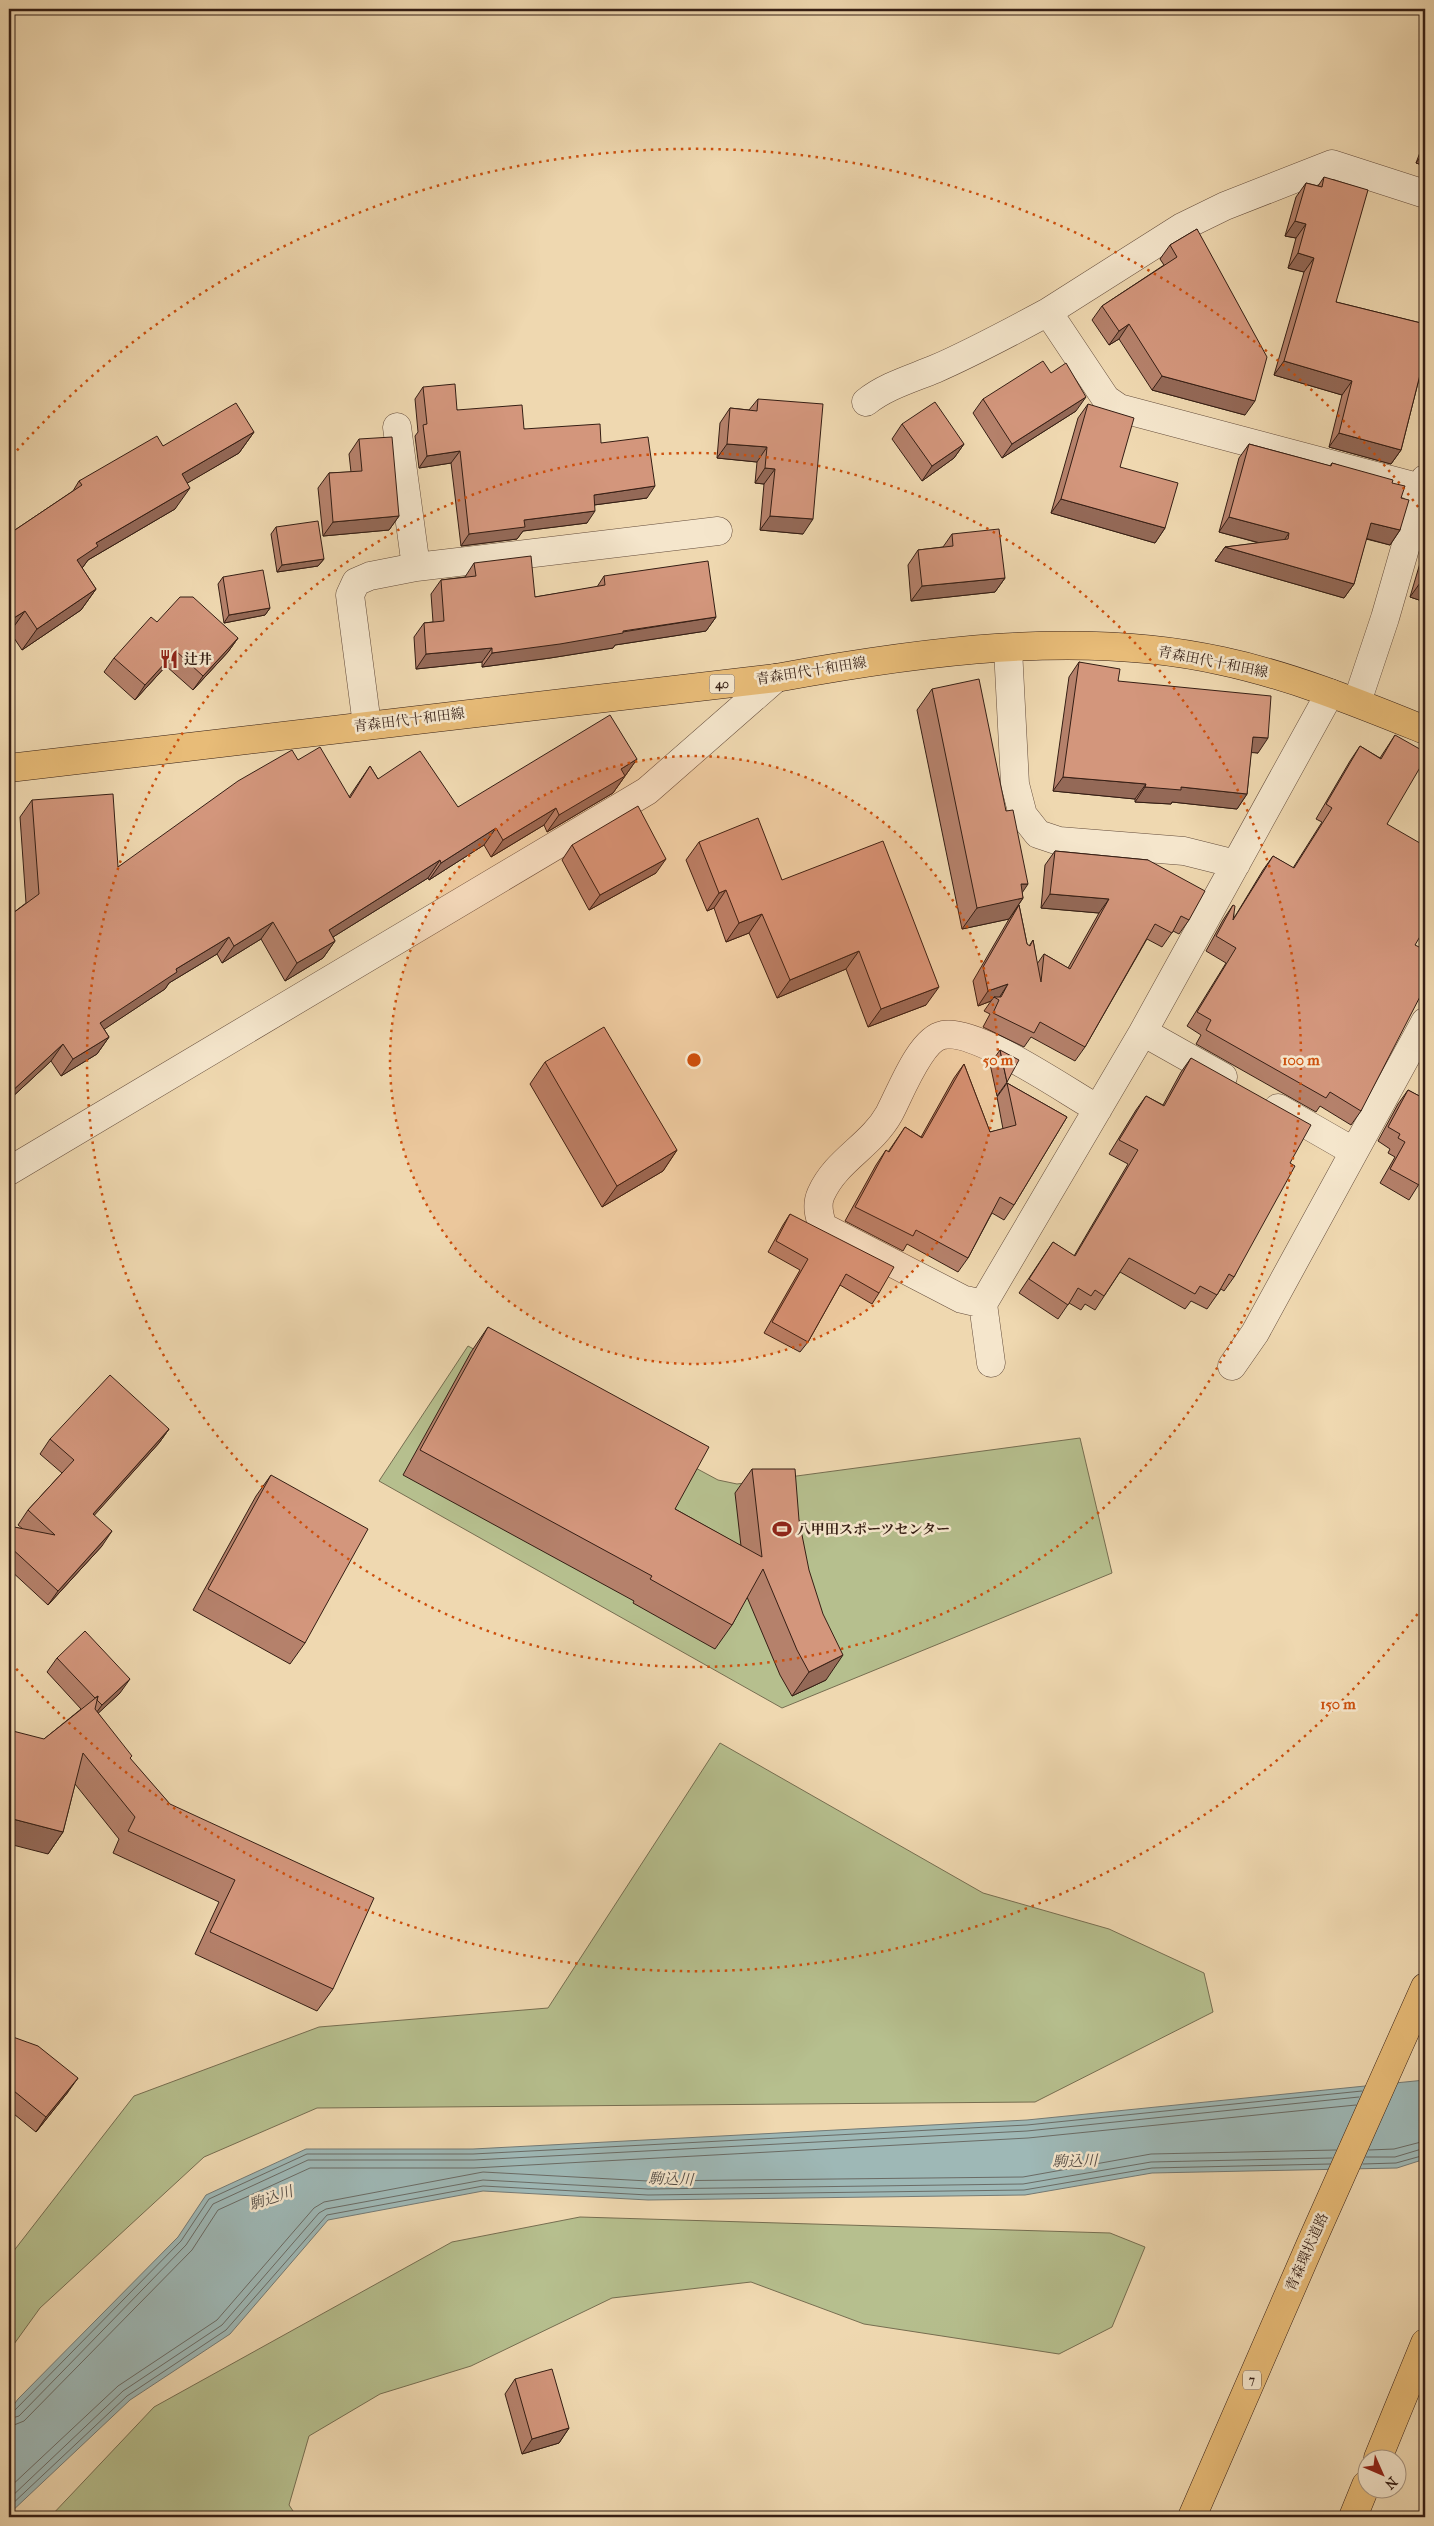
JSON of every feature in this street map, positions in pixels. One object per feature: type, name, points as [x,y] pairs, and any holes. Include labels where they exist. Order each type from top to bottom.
[{"type":"main road","name":"青森田代十和田線","points":[[9,768],[776,678],[929,654],[1034,646],[1146,650],[1220,660],[1290,678],[1425,730]]},
{"type":"main road","name":"青森環状道路","points":[[1192,2517],[1311,2243],[1425,1988]]},
{"type":"main road","points":[[1382,2448],[1425,2343]]},
{"type":"main road","points":[[1353,2517],[1361,2498]]},
{"type":"street","points":[[866,402],[876,394],[970,352],[1048,312],[1182,227],[1225,206],[1332,164],[1425,194]]},
{"type":"street","points":[[1048,312],[1106,399],[1120,408],[1424,486],[1385,618],[1356,702]]},
{"type":"street","points":[[397,427],[416,567]]},
{"type":"street","points":[[367,725],[350,595],[356,582],[370,576],[416,567],[718,531]]},
{"type":"street","points":[[1008,649],[1016,784],[1023,815],[1038,834],[1059,841],[1184,851],[1236,864]]},
{"type":"street","points":[[9,1171],[298,1001],[647,791],[776,678]]},
{"type":"street","points":[[991,1363],[984,1304],[1143,1032],[1330,693]]},
{"type":"street","points":[[1232,1366],[1255,1333],[1425,1022]]},
{"type":"street","points":[[1143,1032],[1353,1151]]},
{"type":"street","points":[[984,1304],[962,1299],[822,1227],[818,1214],[820,1196],[830,1177],[846,1159],[877,1132],[925,1048],[941,1035],[959,1035],[981,1041],[1098,1109]]},
{"type":"green space","name":"八甲田スポーツセンター","points":[[468,1346],[718,1480],[737,1484],[1080,1438],[1112,1573],[782,1708],[379,1481]]},
{"type":"green space","points":[[720,1743],[983,1893],[1109,1929],[1204,1973],[1213,2012],[1035,2102],[317,2108],[204,2157],[40,2308],[9,2351],[9,2257],[134,2096],[319,2027],[548,2008]]},
{"type":"green space","points":[[580,2217],[1110,2233],[1145,2247],[1112,2327],[1059,2354],[864,2324],[751,2282],[612,2298],[471,2366],[380,2394],[309,2436],[289,2505],[297,2517],[50,2517],[154,2407],[452,2242]]},
{"type":"water","name":"駒込川","points":[[1425,2080],[1425,2159],[1397,2168],[1152,2173],[1025,2195],[648,2200],[483,2191],[328,2220],[230,2334],[130,2400],[9,2514],[9,2411],[18,2399],[178,2237],[206,2195],[306,2149],[473,2149],[1027,2120]]},
{"type":"building","points":[[1324,177],[1368,190],[1336,302],[1425,324],[1425,359],[1401,450],[1339,433],[1352,381],[1284,361],[1314,258],[1298,253],[1306,224],[1295,221],[1306,183],[1322,187]]},
{"type":"building","points":[[1197,229],[1267,357],[1255,401],[1162,376],[1129,324],[1119,331],[1102,306],[1177,257],[1170,245]]},
{"type":"building","points":[[1043,361],[1051,373],[1066,363],[1086,397],[1012,444],[983,399]]},
{"type":"building","points":[[455,384],[457,410],[522,405],[524,429],[600,424],[601,443],[648,437],[655,486],[594,495],[595,511],[524,520],[525,527],[469,534],[460,451],[427,456],[423,425],[427,424],[423,387]]},
{"type":"building","points":[[758,399],[823,404],[813,519],[770,516],[775,469],[765,468],[767,447],[727,444],[730,408],[757,411]]},
{"type":"building","points":[[935,402],[964,444],[932,466],[902,424]]},
{"type":"building","points":[[236,403],[254,432],[182,474],[190,488],[96,543],[98,546],[77,560],[96,589],[37,629],[25,611],[9,621],[9,534],[82,485],[79,481],[157,436],[163,446]]},
{"type":"building","points":[[1088,404],[1134,418],[1120,467],[1178,483],[1165,528],[1061,499]]},
{"type":"building","points":[[392,437],[399,516],[333,522],[329,473],[362,471],[359,439]]},
{"type":"building","points":[[1249,444],[1331,466],[1332,463],[1393,480],[1392,483],[1405,486],[1401,498],[1409,500],[1400,530],[1371,523],[1354,584],[1225,547],[1288,539],[1289,533],[1229,517]]},
{"type":"building","points":[[318,521],[324,559],[282,565],[276,527]]},
{"type":"building","points":[[999,529],[1005,578],[922,586],[918,550],[953,546],[952,534]]},
{"type":"building","points":[[531,556],[535,597],[605,585],[604,576],[708,561],[716,617],[623,631],[623,633],[560,644],[492,653],[492,648],[426,654],[424,623],[444,621],[441,580],[476,576],[474,563]]},
{"type":"building","points":[[1425,564],[1425,584],[1420,583]]},
{"type":"building","points":[[263,570],[270,608],[229,615],[223,577]]},
{"type":"building","name":"辻井","points":[[180,597],[193,597],[238,638],[203,676],[176,651],[145,685],[114,658],[151,617],[157,622]]},
{"type":"building","points":[[1079,662],[1120,669],[1118,681],[1271,696],[1268,738],[1253,737],[1247,794],[1181,787],[1181,790],[1145,787],[1146,784],[1063,777]]},
{"type":"building","points":[[979,679],[1006,811],[1013,810],[1028,884],[1021,884],[1023,898],[977,908],[932,689]]},
{"type":"building","points":[[610,715],[637,759],[621,769],[625,776],[559,815],[556,808],[503,840],[496,828],[441,863],[440,860],[329,930],[335,941],[297,963],[273,922],[234,946],[229,937],[176,969],[177,972],[100,1023],[109,1037],[73,1059],[63,1044],[9,1092],[9,916],[39,894],[32,800],[113,794],[118,867],[238,781],[292,750],[298,760],[320,747],[350,798],[370,766],[378,779],[420,751],[458,807]]},
{"type":"building","points":[[1395,735],[1425,752],[1425,759],[1387,824],[1425,846],[1425,928],[1415,945],[1425,950],[1425,987],[1361,1111],[1330,1092],[1326,1098],[1206,1030],[1211,1020],[1197,1012],[1236,948],[1216,936],[1233,905],[1235,906],[1233,920],[1273,856],[1294,868],[1332,808],[1326,804],[1360,746],[1381,759]]},
{"type":"building","points":[[638,806],[666,859],[600,895],[572,845]]},
{"type":"building","points":[[758,818],[782,880],[883,841],[939,987],[881,1009],[859,951],[790,980],[762,914],[739,923],[726,890],[719,893],[699,842]]},
{"type":"building","points":[[1055,851],[1148,860],[1205,891],[1189,920],[1181,916],[1172,933],[1155,924],[1085,1047],[1040,1022],[1034,1033],[993,1013],[999,1000],[994,997],[1001,997],[1008,984],[988,991],[983,967],[1019,905],[1027,944],[1030,946],[1033,940],[1041,982],[1044,954],[1070,969],[1109,899],[1050,894]]},
{"type":"building","points":[[604,1027],[677,1150],[617,1186],[545,1062]]},
{"type":"building","points":[[1000,1050],[1019,1060],[1007,1082]]},
{"type":"building","points":[[1191,1058],[1311,1125],[1290,1163],[1295,1166],[1234,1277],[1229,1274],[1217,1295],[1200,1286],[1195,1294],[1129,1258],[1104,1296],[1095,1290],[1091,1296],[1078,1288],[1068,1305],[1029,1279],[1053,1242],[1075,1256],[1138,1150],[1119,1140],[1146,1096],[1164,1106]]},
{"type":"building","points":[[964,1064],[990,1132],[1016,1125],[1007,1083],[1067,1117],[1014,1205],[1000,1197],[968,1258],[916,1230],[913,1236],[855,1207],[886,1150],[889,1152],[905,1127],[922,1138]]},
{"type":"building","points":[[1408,1090],[1425,1099],[1425,1174],[1419,1185],[1390,1169],[1405,1142],[1398,1138],[1400,1134],[1388,1127]]},
{"type":"building","points":[[790,1214],[894,1267],[879,1293],[846,1274],[808,1342],[772,1322],[808,1259],[776,1241]]},
{"type":"building","points":[[488,1327],[709,1447],[675,1509],[762,1557],[752,1469],[795,1469],[799,1520],[809,1570],[823,1614],[843,1655],[809,1672],[797,1650],[763,1569],[732,1625],[650,1579],[652,1576],[420,1450]]},
{"type":"building","points":[[110,1375],[169,1429],[93,1514],[112,1531],[58,1591],[9,1546],[9,1526],[55,1535],[28,1510],[74,1460],[50,1439]]},
{"type":"building","points":[[271,1475],[368,1529],[305,1643],[208,1589]]},
{"type":"building","points":[[85,1631],[130,1679],[102,1705],[97,1700],[98,1696],[95,1698],[57,1658]]},
{"type":"building","points":[[98,1696],[95,1709],[132,1756],[130,1758],[170,1804],[374,1898],[333,1989],[210,1932],[235,1880],[128,1831],[135,1817],[83,1753],[63,1832],[9,1818],[9,1730],[44,1739]]},
{"type":"building","points":[[13,2037],[38,2046],[78,2078],[46,2117],[9,2087],[9,2041]]},
{"type":"building","points":[[552,2369],[569,2428],[532,2439],[515,2379]]},
{"type":"place","name":"辻井","points":[[169,659]]},
{"type":"place","name":"八甲田スポーツセンター","points":[[782,1529]]}]
